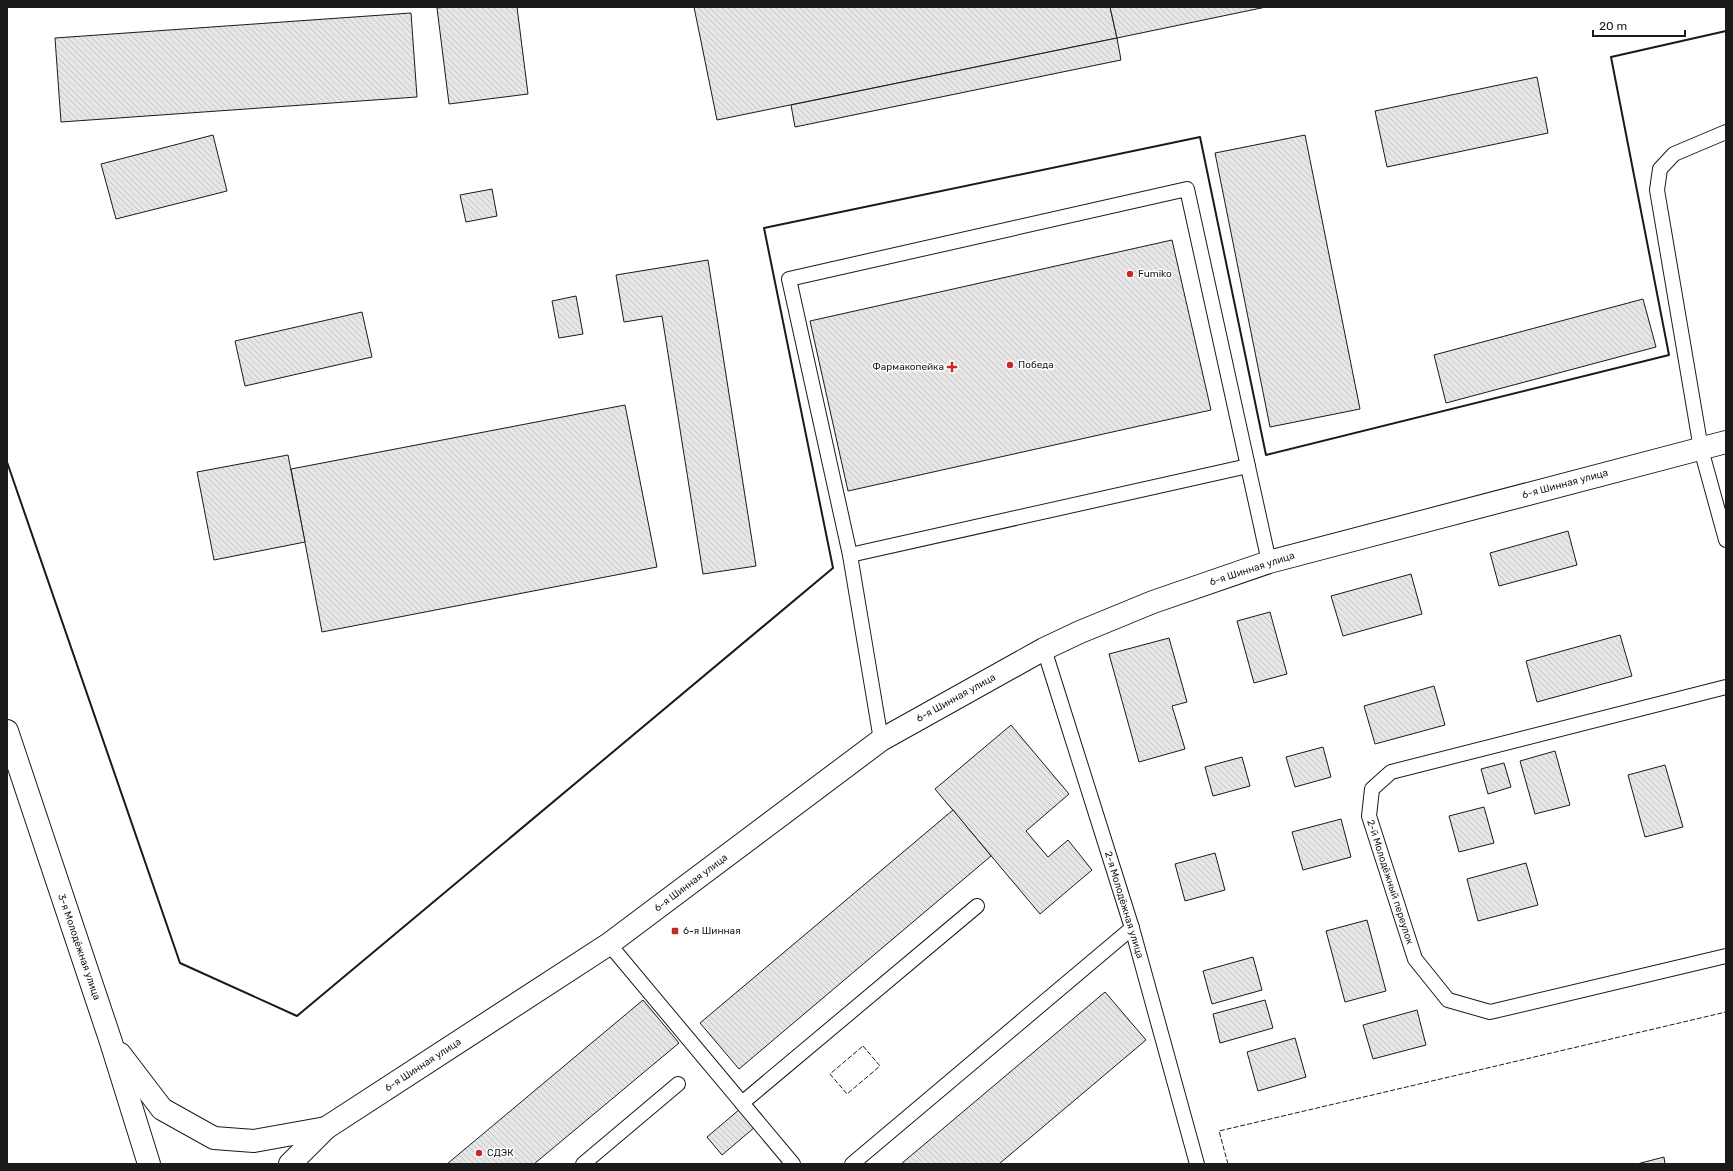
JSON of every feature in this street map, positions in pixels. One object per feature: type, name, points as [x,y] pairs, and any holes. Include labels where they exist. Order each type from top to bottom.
[{"type":"main road","name":"6-я Шинная улица","points":[[290,1164],[326,1128],[609,944],[882,740],[1044,649],[1080,632],[1153,602],[1269,562],[1726,442]]},
{"type":"main road","name":"3-я Молодёжная улица","points":[[7,731],[111,1042],[149,1164]]},
{"type":"main road","points":[[111,1042],[162,1109],[214,1138],[254,1141],[326,1128]]},
{"type":"lane","points":[[1726,132],[1674,154],[1660,169],[1657,190],[1701,449],[1726,540]]},
{"type":"lane","points":[[882,740],[850,556],[789,279],[1187,189],[1269,562]]},
{"type":"lane","points":[[850,556],[1248,466]]},
{"type":"lane","name":"2-я Молодёжная улица","points":[[1044,649],[1132,928],[1197,1164]]},
{"type":"lane","name":"2-й Молодёжный переулок","points":[[1726,687],[1391,772],[1372,789],[1369,816],[1415,959],[1448,1000],[1490,1012],[1726,956]]},
{"type":"lane","points":[[742,1104],[977,906]]},
{"type":"lane","points":[[852,1164],[1132,928]]},
{"type":"lane","points":[[609,944],[792,1164]]},
{"type":"lane","points":[[583,1164],[678,1084]]},
{"type":"building","points":[[517,7],[528,94],[449,104],[437,8]]},
{"type":"building","points":[[694,7],[1110,7],[1117,38],[717,120]]},
{"type":"building","points":[[1110,7],[1266,7],[1117,38]]},
{"type":"building","points":[[411,13],[417,97],[61,122],[55,38]]},
{"type":"building","points":[[1117,38],[1121,60],[795,127],[791,105]]},
{"type":"building","points":[[1537,77],[1548,133],[1387,167],[1375,111]]},
{"type":"building","points":[[213,135],[227,191],[116,219],[101,164]]},
{"type":"building","points":[[1305,135],[1360,409],[1270,427],[1215,153]]},
{"type":"building","points":[[492,189],[497,216],[466,222],[460,195]]},
{"type":"building","name":"Победа","points":[[1172,240],[1211,410],[848,491],[810,321]]},
{"type":"building","points":[[708,260],[756,566],[703,574],[662,316],[624,322],[616,275]]},
{"type":"building","points":[[576,296],[583,334],[559,338],[552,301]]},
{"type":"building","points":[[1643,299],[1656,347],[1446,403],[1434,355]]},
{"type":"building","points":[[362,312],[372,357],[245,386],[235,341]]},
{"type":"building","points":[[625,405],[657,567],[322,632],[291,469]]},
{"type":"building","points":[[288,455],[305,542],[214,560],[197,472]]},
{"type":"building","points":[[1568,531],[1577,565],[1499,586],[1490,553]]},
{"type":"building","points":[[1411,574],[1422,614],[1343,636],[1331,596]]},
{"type":"building","points":[[1270,612],[1287,674],[1254,683],[1237,621]]},
{"type":"building","points":[[1620,635],[1632,676],[1537,702],[1526,661]]},
{"type":"building","points":[[1169,638],[1187,702],[1172,706],[1185,749],[1139,762],[1109,654]]},
{"type":"building","points":[[1434,686],[1445,725],[1375,744],[1364,706]]},
{"type":"building","points":[[1011,725],[1069,794],[1026,831],[1048,857],[1068,840],[1092,870],[1040,914],[935,789]]},
{"type":"building","points":[[1323,747],[1331,777],[1295,787],[1286,757]]},
{"type":"building","points":[[1555,751],[1570,805],[1535,814],[1520,761]]},
{"type":"building","points":[[1242,757],[1250,786],[1213,796],[1205,767]]},
{"type":"building","points":[[1504,763],[1511,787],[1488,794],[1481,769]]},
{"type":"building","points":[[1665,765],[1683,827],[1645,837],[1628,775]]},
{"type":"building","points":[[1484,807],[1494,843],[1459,852],[1449,816]]},
{"type":"building","points":[[953,810],[991,856],[739,1069],[700,1023]]},
{"type":"building","points":[[1341,819],[1351,857],[1303,870],[1292,832]]},
{"type":"building","points":[[1215,853],[1225,890],[1185,901],[1175,864]]},
{"type":"building","points":[[1526,863],[1538,905],[1478,921],[1467,879]]},
{"type":"building","points":[[1367,920],[1386,991],[1345,1002],[1326,931]]},
{"type":"building","points":[[1253,957],[1262,990],[1212,1004],[1203,971]]},
{"type":"building","points":[[1105,992],[1146,1040],[999,1164],[901,1164]]},
{"type":"building","points":[[643,1000],[679,1043],[534,1164],[447,1164]]},
{"type":"building","points":[[1265,1000],[1273,1028],[1220,1043],[1213,1014]]},
{"type":"building","points":[[1417,1010],[1426,1045],[1373,1059],[1363,1025]]},
{"type":"building","points":[[1295,1038],[1306,1077],[1258,1091],[1247,1052]]},
{"type":"building","points":[[740,1109],[755,1127],[722,1155],[707,1137]]},
{"type":"building","points":[[1664,1157],[1665,1164],[1637,1164]]},
{"type":"fence","points":[[1228,1164],[1219,1131],[1726,1012]]},
{"type":"fence","points":[[863,1046],[880,1066],[847,1094],[830,1074],[863,1046]]},
{"type":"wall","points":[[7,462],[180,963],[297,1016],[833,568],[764,228],[1200,137],[1266,455],[1669,355],[1611,57],[1726,31]]},
{"type":"place","name":"Fumiko","points":[[1130,274]]},
{"type":"place","name":"Победа","points":[[1010,365]]},
{"type":"place","name":"Фармакопейка","points":[[952,367]]},
{"type":"place","name":"6-я Шинная","points":[[675,931]]},
{"type":"place","name":"СДЭК","points":[[479,1153]]}]
